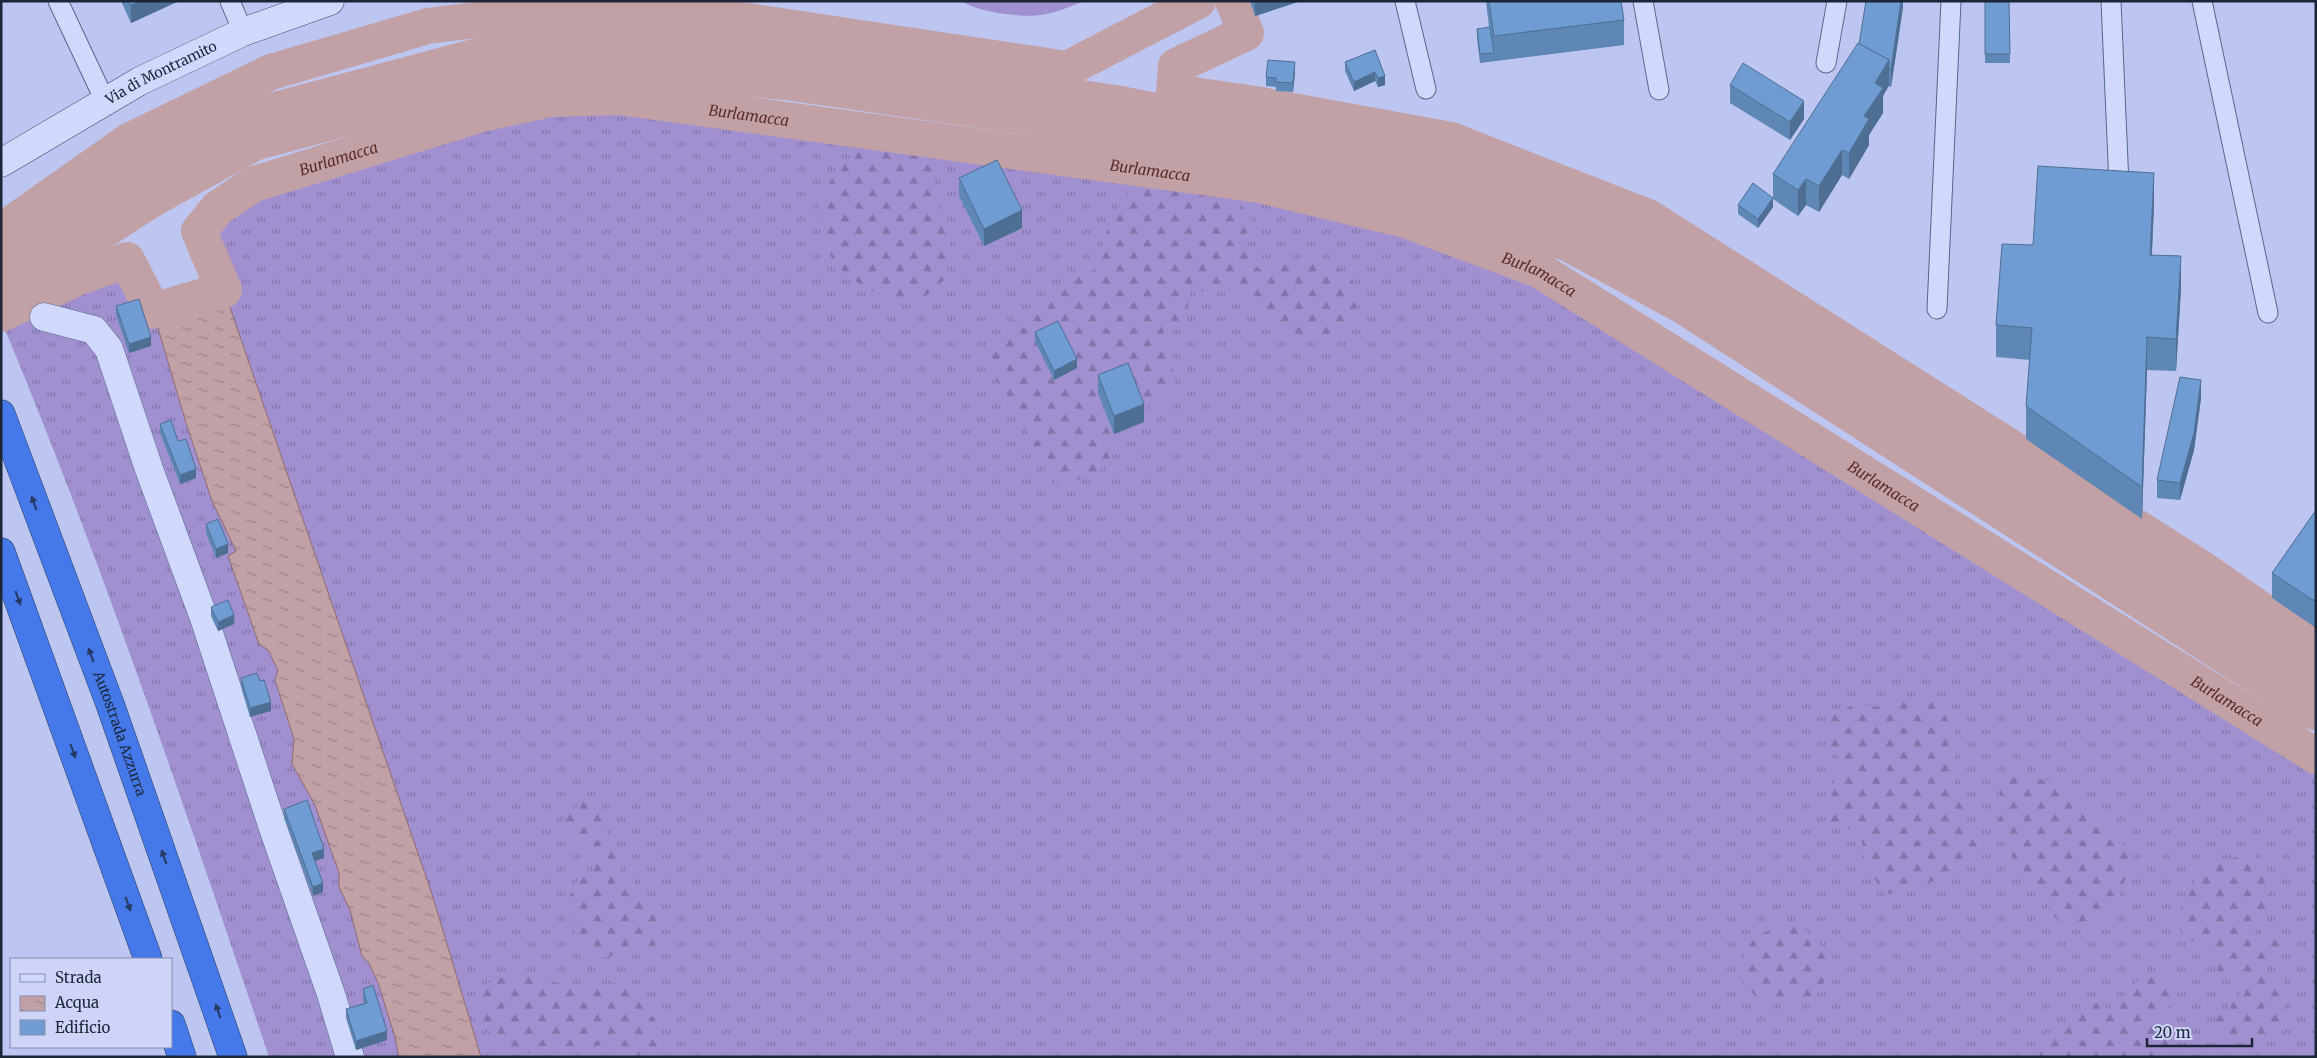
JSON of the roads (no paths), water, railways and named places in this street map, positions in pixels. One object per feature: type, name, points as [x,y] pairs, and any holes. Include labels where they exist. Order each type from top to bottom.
[{"type":"highway","name":"Autostrada Azzurra","points":[[1,414],[110,704],[233,1057]]},
{"type":"highway","points":[[1,552],[148,958]]},
{"type":"highway","points":[[172,1027],[182,1057]]},
{"type":"street","name":"Via di Montramito","points":[[1,163],[140,82],[243,32],[330,1]]},
{"type":"street","points":[[44,317],[94,330],[109,349],[149,469],[204,618],[274,831],[331,994],[350,1057]]},
{"type":"lane","points":[[58,1],[105,101]]},
{"type":"lane","points":[[230,1],[243,32]]},
{"type":"lane","points":[[1405,1],[1426,89]]},
{"type":"lane","points":[[1644,1],[1658,90]]},
{"type":"lane","points":[[1826,63],[1837,1]]},
{"type":"lane","points":[[1938,309],[1951,1]]},
{"type":"lane","points":[[2111,1],[2119,184]]},
{"type":"lane","points":[[2202,1],[2268,313]]},
{"type":"water","points":[[224,290],[431,891],[481,1057],[399,1057],[395,1037],[378,983],[369,963],[362,956],[350,910],[339,887],[339,873],[315,805],[292,764],[294,739],[275,680],[278,670],[268,650],[259,644],[228,556],[236,551],[212,501],[186,423],[153,311]]},
{"type":"waterway","name":"Burlamacca","points":[[1,231],[129,141],[271,72],[428,26],[538,12],[646,10],[748,21],[1067,69],[1198,1]]},
{"type":"waterway","name":"Burlamacca","points":[[1233,1],[1246,33],[1176,66],[1174,92],[1255,104],[1451,140],[1648,217],[2204,570],[2316,648]]},
{"type":"waterway","name":"Burlamacca","points":[[1,274],[38,257],[149,186],[251,130],[506,62],[630,54],[794,70],[1114,116],[1404,174],[1574,232],[1690,295],[2316,699]]},
{"type":"waterway","name":"Burlamacca","points":[[1,314],[79,277],[127,260],[153,311],[224,290],[199,231],[218,208],[254,184],[482,114],[551,99],[619,97],[1260,185],[1405,220],[1539,270],[2316,756]]}]
